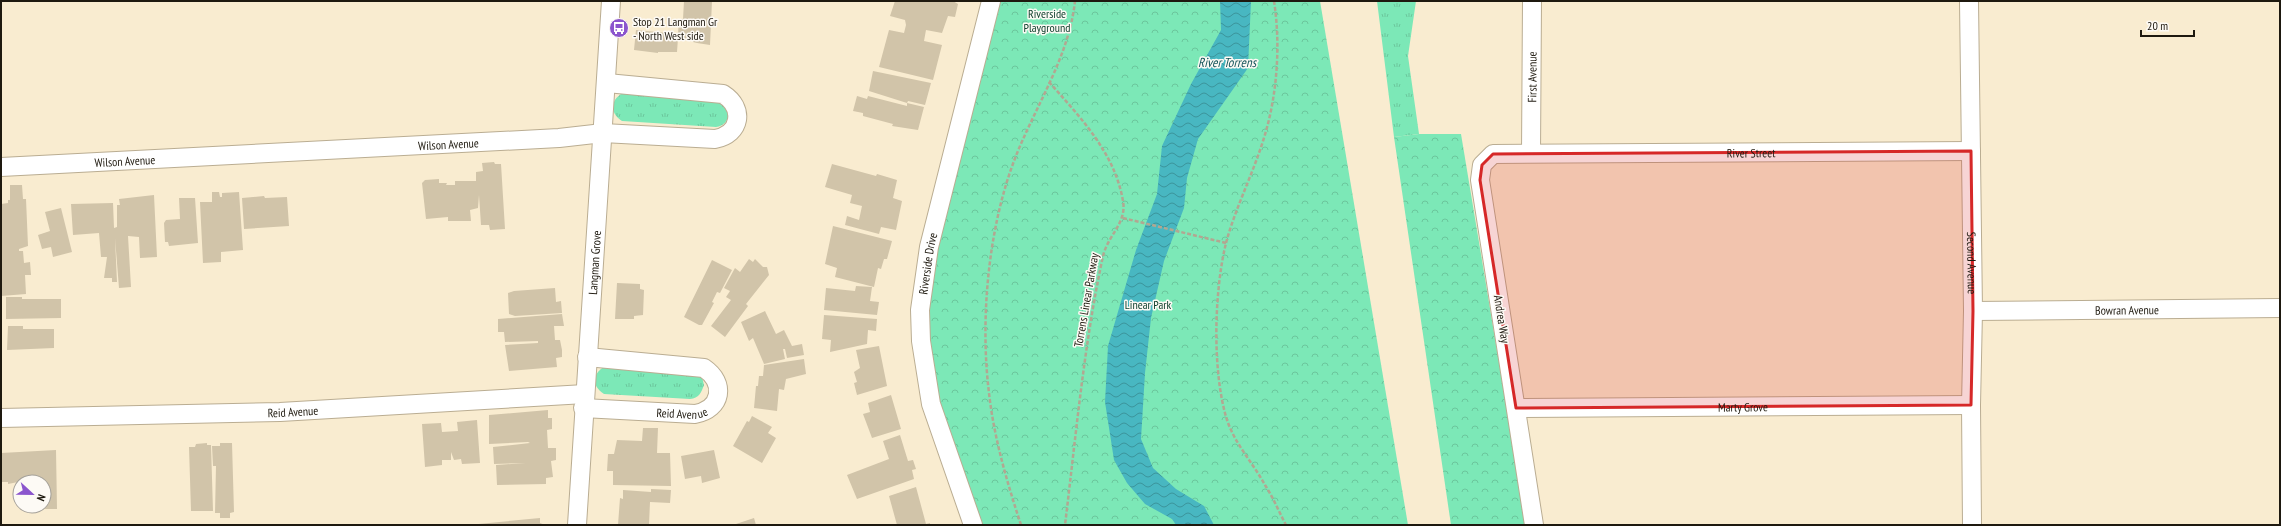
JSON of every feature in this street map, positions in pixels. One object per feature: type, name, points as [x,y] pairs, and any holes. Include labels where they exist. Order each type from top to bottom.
[{"type":"street","name":"Langman Grove","points":[[577,525],[611,1]]},
{"type":"street","name":"Riverside Drive","points":[[973,525],[931,404],[921,341],[920,310],[929,246],[991,1]]},
{"type":"street","name":"First Avenue","points":[[1531,153],[1532,1]]},
{"type":"street","name":"Second Avenue","points":[[1969,1],[1973,311],[1970,405],[1972,525]]},
{"type":"street","name":"Wilson Avenue","points":[[1,166],[543,139],[603,133],[715,139],[723,137],[732,131],[738,118],[736,106],[731,99],[723,94],[606,83]]},
{"type":"street","name":"River Street","points":[[1531,153],[1971,151]]},
{"type":"street","name":"Andrea Way","points":[[1531,153],[1493,154],[1482,165],[1480,180],[1534,525]]},
{"type":"street","name":"Bowran Avenue","points":[[1973,311],[2280,308]]},
{"type":"street","name":"Reid Avenue","points":[[1,418],[280,412],[584,401],[695,414],[704,412],[713,406],[718,393],[716,381],[711,373],[704,368],[587,357]]},
{"type":"street","name":"Marty Grove","points":[[1516,408],[1970,405]]},
{"type":"path","points":[[1021,525],[999,447],[989,393],[986,323],[997,221],[1010,172],[1023,137],[1064,52],[1073,21],[1075,1]]},
{"type":"path","points":[[1274,1],[1276,20],[1275,84],[1263,140],[1226,244],[1217,308],[1218,382],[1228,421],[1242,450],[1266,485],[1286,525]]},
{"type":"path","points":[[1049,82],[1091,129],[1111,164],[1123,201],[1123,218],[1191,233],[1226,244]]},
{"type":"path","name":"Torrens Linear Parkway","points":[[1065,525],[1091,313],[1105,245],[1123,218]]},
{"type":"highlighted area","points":[[1971,151],[1973,311],[1971,405],[1516,408],[1480,180],[1482,165],[1493,154]]},
{"type":"green space","name":"Linear Park","points":[[994,1],[1320,1],[1408,525],[978,525],[931,382],[926,302]]},
{"type":"green space","points":[[1377,1],[1416,1],[1408,56],[1419,134],[1394,137]]},
{"type":"green space","points":[[625,92],[721,98],[730,113],[725,123],[716,127],[622,121],[615,114],[613,105],[614,101]]},
{"type":"green space","points":[[1419,134],[1461,134],[1526,525],[1451,525],[1394,137]]},
{"type":"green space","points":[[607,365],[702,377],[704,385],[696,398],[690,399],[604,394],[597,387],[595,379],[599,371]]},
{"type":"water","name":"River Torrens","points":[[1220,1],[1251,1],[1248,68],[1198,139],[1187,178],[1184,208],[1164,261],[1151,318],[1145,373],[1141,439],[1153,468],[1176,489],[1204,506],[1214,525],[1176,525],[1172,519],[1145,504],[1127,483],[1114,460],[1105,402],[1108,346],[1136,250],[1157,194],[1162,146],[1191,84],[1221,30]]},
{"type":"building","points":[[684,1],[712,1],[710,45],[693,42],[693,39],[678,38],[677,52],[658,53],[634,50],[636,30],[678,34],[679,19],[683,19]]},
{"type":"building","points":[[895,1],[953,1],[958,4],[955,17],[948,16],[942,33],[926,30],[924,41],[942,45],[933,80],[879,67],[889,30],[904,33],[906,25],[905,20],[890,16]]},
{"type":"building","points":[[873,71],[931,83],[925,105],[908,101],[907,103],[869,91]]},
{"type":"building","points":[[857,96],[867,99],[868,96],[907,106],[907,103],[924,107],[918,130],[892,126],[893,124],[863,116],[863,113],[853,111]]},
{"type":"building","points":[[494,162],[495,164],[501,164],[505,229],[490,230],[489,225],[481,225],[479,195],[478,208],[470,210],[471,221],[448,221],[448,217],[426,219],[422,183],[425,180],[439,179],[439,183],[447,183],[446,185],[455,185],[455,181],[476,181],[476,172],[483,171],[482,163]]},
{"type":"building","points":[[832,164],[897,180],[893,198],[902,201],[896,230],[881,227],[879,234],[845,225],[847,216],[859,220],[862,206],[850,203],[852,195],[825,187]]},
{"type":"building","points":[[10,185],[22,185],[23,199],[26,199],[28,246],[19,249],[19,251],[23,251],[24,263],[30,262],[31,275],[25,275],[26,294],[1,296],[1,204],[8,203],[8,200],[10,200]]},
{"type":"building","points":[[212,192],[219,192],[220,197],[222,197],[222,193],[239,192],[243,250],[221,252],[221,262],[203,263],[200,202],[212,202]]},
{"type":"building","points":[[154,195],[157,257],[140,258],[139,237],[128,236],[131,287],[119,288],[115,238],[117,282],[112,282],[112,278],[104,278],[107,257],[101,257],[99,233],[73,235],[71,204],[113,203],[114,228],[117,227],[117,205],[120,205],[119,199]]},
{"type":"building","points":[[264,196],[265,198],[287,197],[289,226],[244,229],[242,198]]},
{"type":"building","points":[[179,198],[195,198],[198,243],[169,246],[168,242],[165,242],[164,223],[166,220],[180,219]]},
{"type":"building","points":[[61,208],[72,252],[53,257],[51,247],[42,249],[38,235],[50,231],[45,212]]},
{"type":"building","points":[[833,226],[892,241],[887,259],[884,259],[881,269],[878,268],[874,287],[835,277],[837,268],[825,264]]},
{"type":"building","points":[[749,259],[753,262],[755,259],[763,267],[767,267],[769,275],[746,304],[748,306],[725,337],[711,326],[731,300],[726,297],[730,291],[724,288],[735,268],[740,272]]},
{"type":"building","points":[[712,260],[732,270],[720,293],[717,292],[712,302],[714,303],[702,325],[699,325],[684,317]]},
{"type":"building","points":[[617,283],[640,284],[640,289],[644,290],[643,315],[634,316],[634,319],[615,319]]},
{"type":"building","points":[[856,286],[872,287],[870,301],[879,302],[877,315],[824,310],[826,288],[855,291]]},
{"type":"building","points":[[555,288],[556,302],[561,301],[562,313],[515,316],[509,314],[508,293],[514,291]]},
{"type":"building","points":[[6,297],[22,297],[22,299],[61,299],[61,318],[6,319]]},
{"type":"building","points":[[765,311],[776,334],[784,330],[792,346],[802,344],[804,355],[787,358],[785,349],[783,349],[785,359],[764,364],[753,338],[749,341],[741,322]]},
{"type":"building","points":[[562,314],[564,326],[554,326],[555,340],[560,340],[562,350],[562,357],[556,358],[557,367],[509,371],[505,345],[538,343],[538,341],[505,342],[504,332],[498,332],[498,319]]},
{"type":"building","points":[[824,315],[877,319],[876,331],[868,330],[867,344],[830,352],[831,340],[822,339]]},
{"type":"building","points":[[8,326],[23,326],[23,329],[54,329],[54,348],[7,350]]},
{"type":"building","points":[[879,346],[887,386],[857,395],[854,383],[857,382],[854,372],[860,368],[856,350]]},
{"type":"building","points":[[804,359],[806,374],[786,379],[784,390],[779,389],[777,411],[754,408],[756,386],[758,386],[759,376],[763,376],[764,365]]},
{"type":"building","points":[[891,395],[901,429],[872,438],[863,414],[870,412],[868,403]]},
{"type":"building","points":[[548,410],[548,418],[552,418],[552,429],[547,430],[548,448],[556,448],[556,460],[551,461],[553,477],[546,478],[546,484],[497,485],[496,465],[526,463],[494,464],[493,447],[530,443],[489,444],[489,415]]},
{"type":"building","points":[[752,416],[772,427],[768,433],[776,438],[762,463],[733,446],[747,421],[749,422]]},
{"type":"building","points":[[477,420],[480,463],[462,464],[461,459],[454,460],[451,452],[451,460],[442,460],[442,465],[425,467],[422,424],[441,423],[442,432],[458,431],[457,422]]},
{"type":"building","points":[[643,428],[658,428],[657,453],[670,453],[671,486],[613,485],[613,471],[607,471],[608,454],[614,454],[617,440],[642,441]]},
{"type":"building","points":[[900,435],[908,461],[913,460],[916,469],[912,470],[914,479],[857,499],[847,475],[889,459],[883,441]]},
{"type":"building","points":[[207,443],[207,445],[211,445],[213,511],[191,511],[189,447],[195,447],[196,444]]},
{"type":"building","points":[[220,443],[232,443],[234,512],[230,513],[230,518],[220,518],[220,513],[215,513],[216,466],[213,466],[212,446],[220,446]]},
{"type":"building","points":[[56,450],[57,509],[52,509],[52,474],[12,474],[12,483],[8,484],[8,482],[1,482],[1,453]]},
{"type":"building","points":[[714,450],[720,478],[702,483],[701,476],[685,479],[681,456]]},
{"type":"building","points":[[916,487],[926,524],[930,523],[930,525],[897,525],[889,496]]},
{"type":"building","points":[[651,489],[671,490],[670,503],[650,502],[649,525],[618,525],[620,498],[623,499],[623,490],[651,492]]},
{"type":"building","points":[[540,518],[540,523],[545,525],[468,525]]},
{"type":"building","points":[[754,518],[756,525],[733,525]]},
{"type":"place","name":"Stop 21 Langman Gr - North West side","points":[[619,28]]},
{"type":"park label","name":"Riverside Playground","points":[[1047,20]]}]
